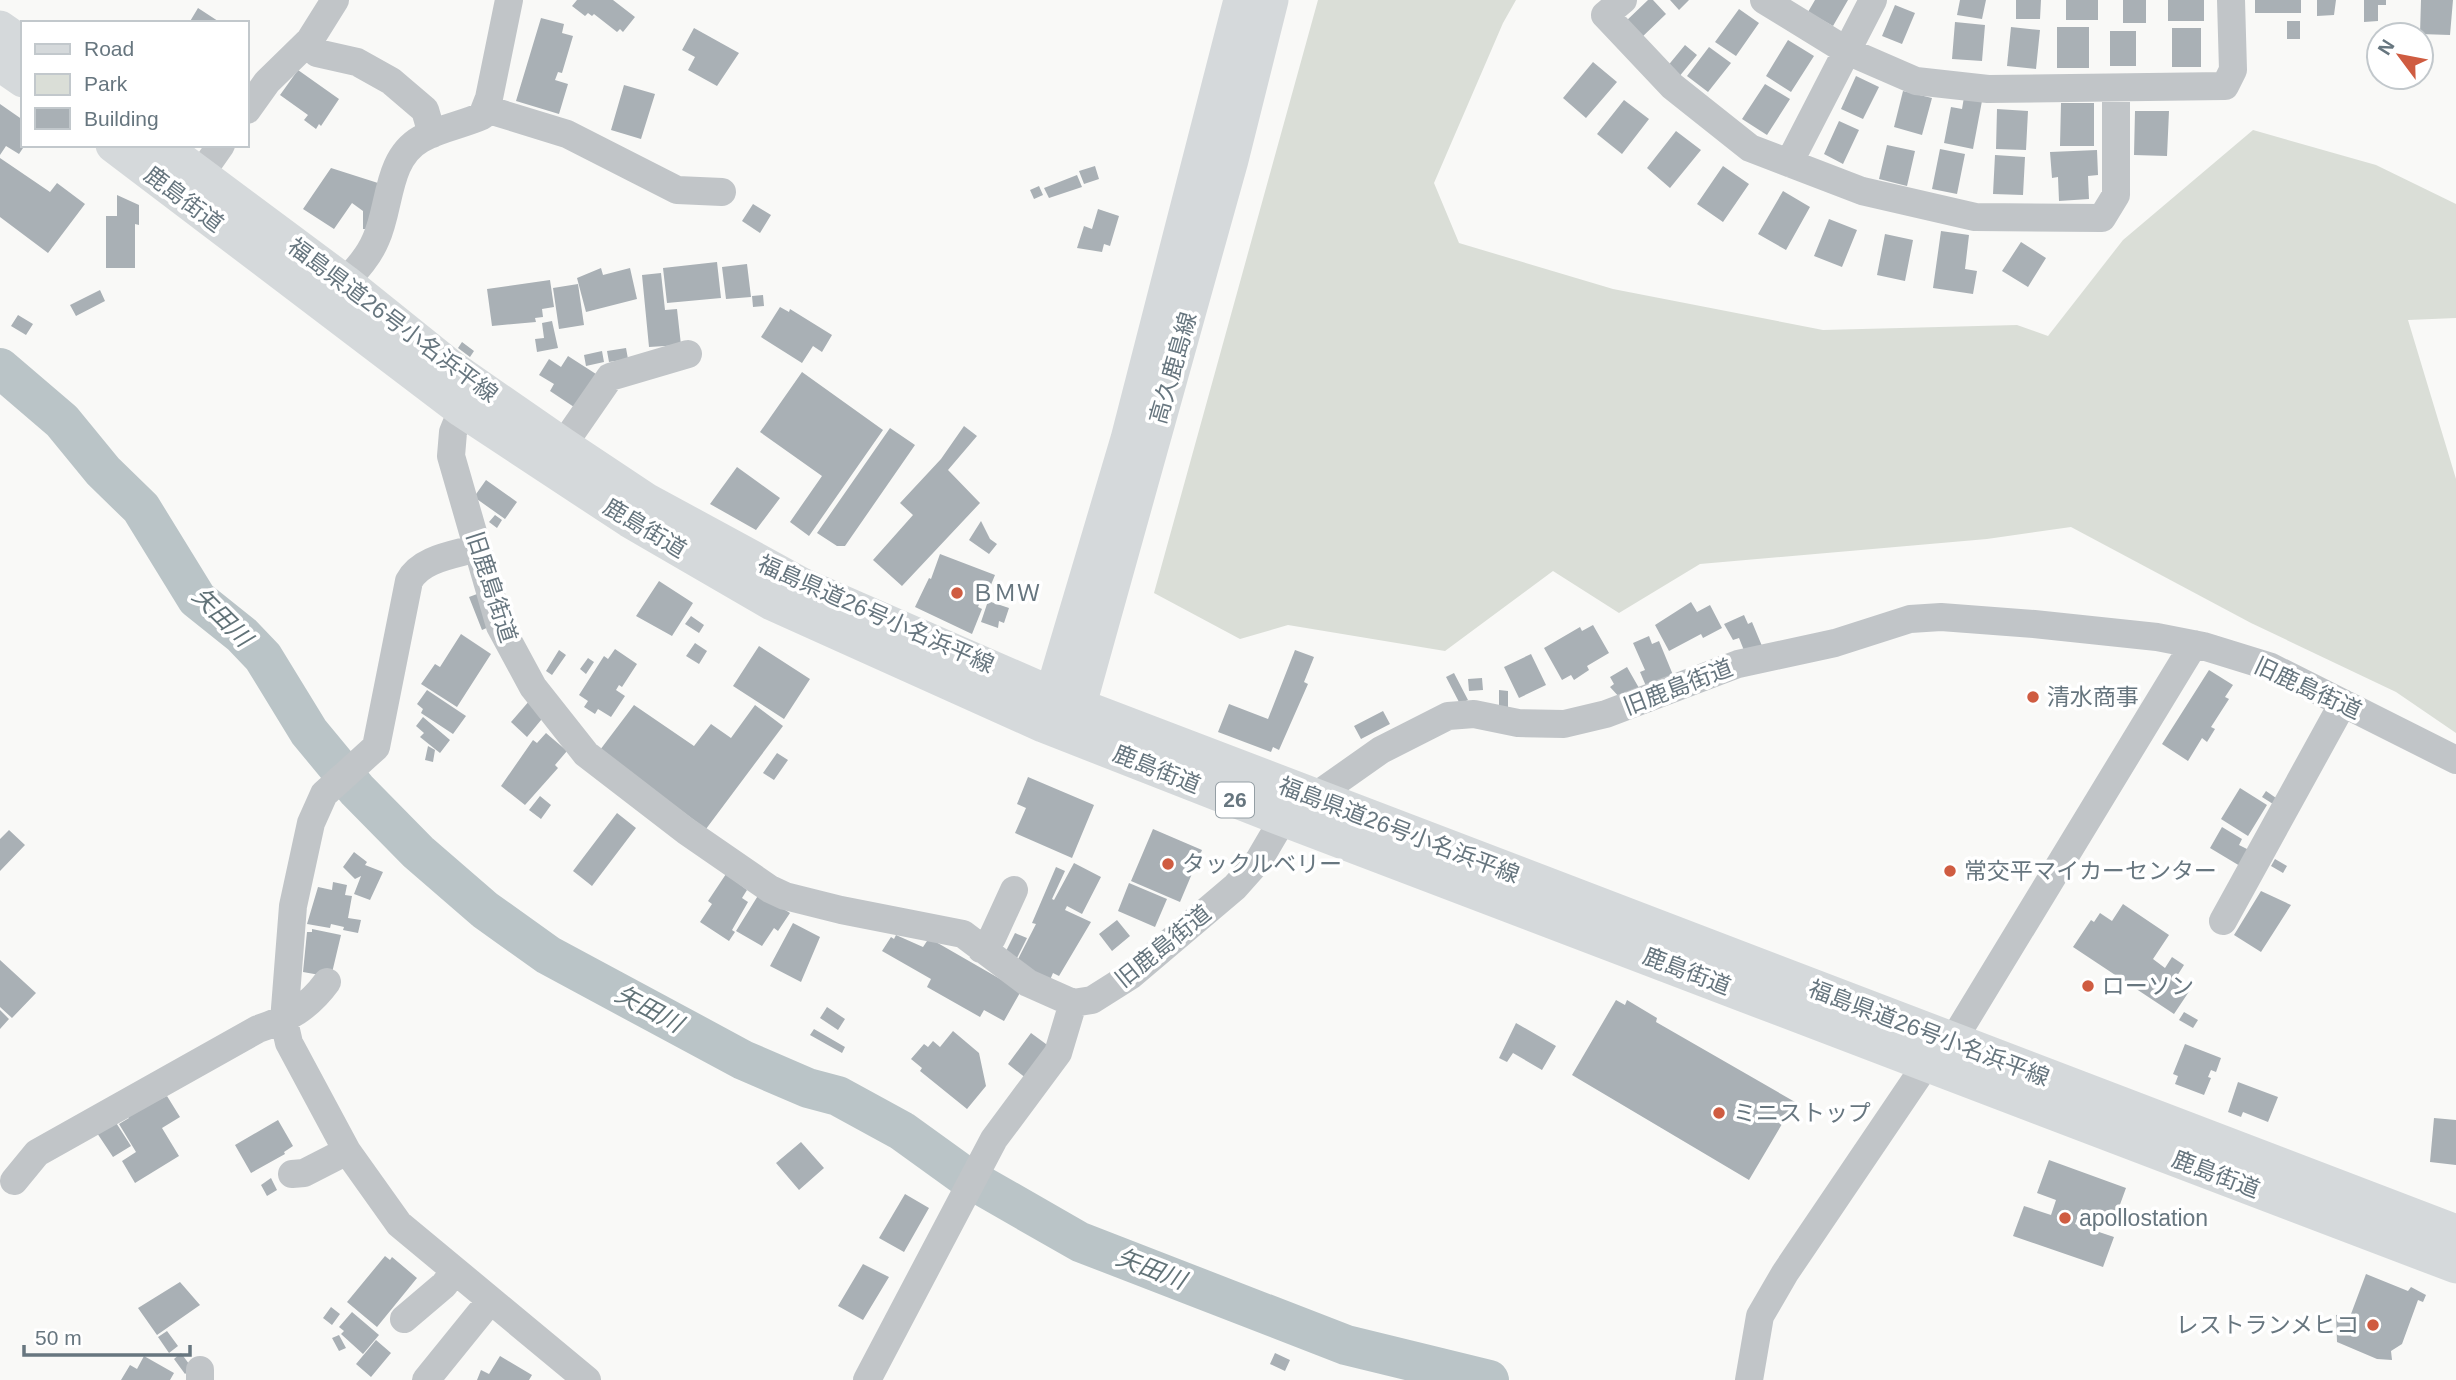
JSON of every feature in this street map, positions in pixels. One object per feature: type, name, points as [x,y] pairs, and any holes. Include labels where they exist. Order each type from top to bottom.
[{"type":"main road","name":"高久鹿島線","points":[[1061,714],[1128,439],[1241,0]]},
{"type":"main road","name":"高久鹿島線","points":[[1061,714],[1231,160],[1270,0]]},
{"type":"main road","points":[[0,28],[21,43]]},
{"type":"main road","points":[[0,64],[21,79]]},
{"type":"main road","name":"鹿島街道","points":[[116,147],[462,410],[629,520],[772,603],[1061,714],[1283,820],[1939,1052],[2456,1266]]},
{"type":"main road","name":"福島県道26号小名浜平線","points":[[164,147],[345,282],[452,368],[646,500],[802,585],[1061,714],[1314,797],[1939,1052],[2456,1232]]},
{"type":"street","points":[[248,109],[267,82],[310,40],[335,0]]},
{"type":"street","points":[[345,282],[371,251],[400,159],[408,149],[432,134],[475,120],[486,110],[509,0]]},
{"type":"street","points":[[1623,0],[1605,15],[1672,86],[1750,148],[1862,191],[1975,217],[2102,218],[2116,195],[2116,89]]},
{"type":"street","points":[[1764,0],[1847,51],[1916,81],[1988,89],[2225,86],[2233,70],[2231,0]]},
{"type":"street","points":[[1789,163],[1873,0]]},
{"type":"street","points":[[310,40],[317,53],[357,62],[391,81],[425,110],[432,134]]},
{"type":"street","points":[[486,110],[567,134],[677,190],[722,192]]},
{"type":"street","points":[[200,175],[220,147]]},
{"type":"street","points":[[563,445],[610,377],[688,354]]},
{"type":"street","name":"旧鹿島街道","points":[[462,410],[453,432],[451,456],[500,626],[533,687],[586,754],[687,831],[770,889],[785,896],[841,911],[963,934],[1028,983],[1073,1003],[1092,1000],[1130,976],[1235,887],[1259,860],[1283,820],[1381,750],[1448,716],[1474,714],[1518,723],[1564,724],[1606,714],[1738,664],[1835,643],[1910,619],[1941,617],[2034,624],[2157,637],[2194,644],[2271,667],[2456,760]]},
{"type":"street","points":[[477,548],[422,565],[414,572],[409,581],[376,747],[324,794],[314,812],[293,906],[284,1021],[289,1043],[347,1151],[399,1224],[587,1380]]},
{"type":"street","points":[[1749,1374],[1760,1316],[1778,1284],[1939,1052],[2194,644]]},
{"type":"street","points":[[2223,921],[2343,703]]},
{"type":"street","points":[[981,949],[992,938],[1014,890]]},
{"type":"street","points":[[14,1181],[28,1162],[48,1146],[258,1029],[284,1021],[313,1001],[327,982]]},
{"type":"street","points":[[867,1380],[994,1139],[1058,1053],[1073,1003]]},
{"type":"street","points":[[292,1174],[304,1174],[347,1151]]},
{"type":"street","points":[[404,1319],[444,1285],[454,1272]]},
{"type":"street","points":[[426,1380],[490,1301]]},
{"type":"green space","points":[[1318,0],[1516,0],[1503,23],[1434,183],[1459,243],[1613,289],[1823,330],[2017,325],[2048,336],[2123,240],[2253,130],[2376,165],[2456,204],[2456,318],[2408,320],[2456,479],[2456,733],[2396,692],[2251,623],[2071,527],[1987,539],[1700,564],[1619,613],[1553,571],[1445,651],[1288,625],[1240,639],[1154,593]]},
{"type":"building","points":[[577,0],[613,0],[635,17],[623,32],[620,29],[617,32],[594,14],[592,16],[588,13],[585,16],[572,6]]},
{"type":"building","points":[[1648,0],[1653,0],[1666,14],[1640,39],[1624,23]]},
{"type":"building","points":[[1670,0],[1689,0],[1679,10]]},
{"type":"building","points":[[1815,0],[1848,0],[1833,26],[1808,12]]},
{"type":"building","points":[[1960,0],[1986,0],[1982,19],[1957,15]]},
{"type":"building","points":[[2016,0],[2041,0],[2040,19],[2016,19]]},
{"type":"building","points":[[2066,0],[2098,0],[2098,20],[2066,20]]},
{"type":"building","points":[[2123,0],[2146,0],[2146,23],[2123,23]]},
{"type":"building","points":[[2168,0],[2204,0],[2204,21],[2168,21]]},
{"type":"building","points":[[2255,0],[2301,0],[2301,13],[2255,13]]},
{"type":"building","points":[[2317,0],[2336,0],[2334,15],[2317,16]]},
{"type":"building","points":[[2364,0],[2386,0],[2386,5],[2378,5],[2378,21],[2364,22]]},
{"type":"building","points":[[2421,0],[2453,0],[2450,35],[2435,34],[2435,21],[2420,21]]},
{"type":"building","points":[[1895,5],[1915,13],[1902,44],[1882,36]]},
{"type":"building","points":[[198,8],[218,21],[190,21]]},
{"type":"building","points":[[1739,9],[1759,23],[1736,56],[1715,42]]},
{"type":"building","points":[[541,18],[564,24],[562,33],[573,36],[562,73],[558,72],[555,80],[568,84],[559,114],[516,101]]},
{"type":"building","points":[[2287,21],[2300,21],[2300,39],[2287,39]]},
{"type":"building","points":[[1955,22],[1985,25],[1982,61],[1952,59]]},
{"type":"building","points":[[2011,27],[2040,30],[2036,69],[2007,66]]},
{"type":"building","points":[[2057,27],[2089,27],[2089,68],[2057,68]]},
{"type":"building","points":[[694,28],[739,53],[717,86],[688,70],[695,57],[682,50]]},
{"type":"building","points":[[2172,28],[2201,28],[2201,67],[2172,67]]},
{"type":"building","points":[[2110,31],[2136,31],[2136,66],[2110,66]]},
{"type":"building","points":[[1788,40],[1814,56],[1791,92],[1766,76]]},
{"type":"building","points":[[1685,45],[1697,55],[1678,78],[1666,68]]},
{"type":"building","points":[[1709,47],[1731,63],[1708,92],[1687,76]]},
{"type":"building","points":[[1593,62],[1617,82],[1586,118],[1563,98]]},
{"type":"building","points":[[298,70],[339,99],[321,126],[319,124],[316,129],[304,120],[308,115],[280,95]]},
{"type":"building","points":[[1856,76],[1879,87],[1863,119],[1841,109]]},
{"type":"building","points":[[1765,84],[1790,99],[1767,135],[1742,119]]},
{"type":"building","points":[[624,85],[655,94],[641,139],[611,130]]},
{"type":"building","points":[[1903,91],[1932,98],[1922,135],[1894,127]]},
{"type":"building","points":[[1964,97],[1982,101],[1973,149],[1944,143],[1951,107],[1962,109]]},
{"type":"building","points":[[1624,100],[1649,119],[1622,154],[1597,134]]},
{"type":"building","points":[[2061,103],[2094,103],[2094,146],[2060,146]]},
{"type":"building","points":[[0,104],[21,119],[21,147],[24,147],[19,154],[6,146],[0,155]]},
{"type":"building","points":[[1997,109],[2028,111],[2026,150],[1996,149]]},
{"type":"building","points":[[2135,111],[2169,111],[2167,156],[2134,155]]},
{"type":"building","points":[[1839,121],[1859,130],[1843,164],[1824,154]]},
{"type":"building","points":[[1676,131],[1701,150],[1670,188],[1647,168]]},
{"type":"building","points":[[1887,145],[1915,151],[1907,186],[1879,179]]},
{"type":"building","points":[[1940,149],[1965,154],[1957,194],[1932,189]]},
{"type":"building","points":[[2097,150],[2098,175],[2088,176],[2089,199],[2059,201],[2058,177],[2052,178],[2050,152]]},
{"type":"building","points":[[1995,155],[2025,157],[2023,195],[1993,194]]},
{"type":"building","points":[[0,158],[50,192],[57,183],[85,204],[48,253],[0,217]]},
{"type":"building","points":[[1095,166],[1099,179],[1084,184],[1079,171]]},
{"type":"building","points":[[1723,166],[1749,184],[1723,222],[1697,204]]},
{"type":"building","points":[[331,168],[378,183],[369,229],[363,229],[363,211],[352,203],[334,229],[303,209]]},
{"type":"building","points":[[1077,175],[1082,187],[1049,198],[1044,188]]},
{"type":"building","points":[[1039,186],[1043,195],[1034,199],[1030,190]]},
{"type":"building","points":[[1783,191],[1810,207],[1786,250],[1758,234]]},
{"type":"building","points":[[117,195],[139,205],[139,225],[135,224],[135,268],[106,268],[106,216],[117,216]]},
{"type":"building","points":[[753,204],[771,215],[760,233],[742,221]]},
{"type":"building","points":[[1098,209],[1119,216],[1110,246],[1104,244],[1102,252],[1077,248],[1084,226],[1092,229]]},
{"type":"building","points":[[1829,219],[1857,230],[1842,267],[1814,256]]},
{"type":"building","points":[[1941,231],[1969,235],[1965,269],[1977,271],[1973,294],[1933,288]]},
{"type":"building","points":[[1885,234],[1913,240],[1905,281],[1877,275]]},
{"type":"building","points":[[2021,242],[2046,258],[2028,287],[2002,271]]},
{"type":"building","points":[[717,262],[721,298],[667,303],[663,268]]},
{"type":"building","points":[[747,264],[751,297],[726,299],[722,267]]},
{"type":"building","points":[[601,268],[603,275],[630,268],[637,299],[586,312],[577,278]]},
{"type":"building","points":[[661,273],[665,310],[677,309],[681,345],[649,347],[642,275]]},
{"type":"building","points":[[550,280],[554,307],[542,309],[543,317],[535,318],[536,322],[492,326],[487,289]]},
{"type":"building","points":[[578,284],[584,325],[559,329],[553,288]]},
{"type":"building","points":[[100,290],[105,301],[76,316],[70,305]]},
{"type":"building","points":[[763,295],[764,306],[753,307],[752,296]]},
{"type":"building","points":[[780,307],[789,312],[790,309],[832,335],[822,352],[813,346],[802,363],[761,337]]},
{"type":"building","points":[[18,315],[33,324],[26,335],[11,326]]},
{"type":"building","points":[[552,321],[558,348],[537,352],[535,339],[544,338],[542,323]]},
{"type":"building","points":[[462,342],[474,351],[470,357],[458,348]]},
{"type":"building","points":[[626,348],[628,359],[609,362],[607,351]]},
{"type":"building","points":[[602,351],[604,362],[586,366],[584,355]]},
{"type":"building","points":[[568,356],[596,374],[574,407],[550,391],[554,384],[539,375],[549,359],[561,367]]},
{"type":"building","points":[[802,372],[883,430],[809,536],[790,522],[822,476],[760,432]]},
{"type":"building","points":[[964,426],[977,436],[948,470],[980,503],[902,586],[873,560],[913,515],[900,503],[941,459]]},
{"type":"building","points":[[890,428],[915,445],[845,546],[837,546],[817,533]]},
{"type":"building","points":[[737,467],[780,498],[756,530],[710,504]]},
{"type":"building","points":[[486,480],[517,502],[505,519],[474,497]]},
{"type":"building","points":[[495,515],[502,520],[497,528],[489,522]]},
{"type":"building","points":[[981,521],[990,539],[997,544],[989,554],[969,540]]},
{"type":"building","points":[[940,554],[995,575],[983,604],[980,602],[978,607],[982,609],[972,634],[915,607],[929,578],[931,579]]},
{"type":"building","points":[[659,581],[693,603],[672,636],[636,616]]},
{"type":"building","points":[[477,594],[489,627],[482,630],[469,597]]},
{"type":"building","points":[[988,601],[1009,608],[1004,623],[999,621],[998,628],[981,622]]},
{"type":"building","points":[[1691,602],[1697,612],[1710,605],[1722,628],[1703,638],[1701,634],[1669,651],[1655,625]]},
{"type":"building","points":[[1744,615],[1748,624],[1752,622],[1762,646],[1745,653],[1739,638],[1733,640],[1724,624]]},
{"type":"building","points":[[691,616],[704,625],[699,633],[685,624]]},
{"type":"building","points":[[1593,625],[1609,653],[1587,666],[1589,670],[1574,680],[1571,675],[1562,680],[1544,648],[1580,627],[1582,631]]},
{"type":"building","points":[[461,634],[491,654],[457,707],[421,684],[435,664],[440,667]]},
{"type":"building","points":[[1649,636],[1652,644],[1659,641],[1673,675],[1646,686],[1640,672],[1645,670],[1633,643]]},
{"type":"building","points":[[695,643],[707,651],[699,664],[686,656]]},
{"type":"building","points":[[759,646],[810,679],[784,719],[733,686]]},
{"type":"building","points":[[615,649],[637,664],[622,687],[619,685],[616,690],[625,696],[611,717],[598,709],[595,714],[584,707],[588,701],[579,695],[604,656],[608,659]]},
{"type":"building","points":[[559,650],[566,655],[552,675],[546,671]]},
{"type":"building","points":[[1295,650],[1314,657],[1304,682],[1308,684],[1279,750],[1273,747],[1271,752],[1218,732],[1229,704],[1268,719]]},
{"type":"building","points":[[1531,654],[1546,685],[1519,698],[1504,667]]},
{"type":"building","points":[[588,658],[594,662],[586,674],[580,669]]},
{"type":"building","points":[[1627,667],[1639,688],[1621,699],[1610,687],[1614,684],[1610,677]]},
{"type":"building","points":[[2209,670],[2233,685],[2225,697],[2229,699],[2211,727],[2215,729],[2207,742],[2202,738],[2188,761],[2162,744]]},
{"type":"building","points":[[1454,673],[1468,700],[1460,704],[1446,677]]},
{"type":"building","points":[[1482,678],[1483,690],[1469,691],[1468,679]]},
{"type":"building","points":[[427,690],[466,716],[453,734],[421,713],[423,709],[417,704]]},
{"type":"building","points":[[1499,690],[1508,691],[1508,708],[1499,708]]},
{"type":"building","points":[[530,700],[546,714],[527,737],[511,722]]},
{"type":"building","points":[[634,705],[694,746],[711,724],[731,738],[755,705],[783,726],[706,829],[600,750]]},
{"type":"building","points":[[1383,711],[1390,724],[1361,739],[1354,726]]},
{"type":"building","points":[[423,717],[450,740],[440,753],[420,737],[424,733],[416,726]]},
{"type":"building","points":[[546,733],[567,751],[555,765],[558,768],[525,805],[501,786],[533,740],[537,743]]},
{"type":"building","points":[[428,746],[435,750],[433,762],[425,760]]},
{"type":"building","points":[[777,753],[788,760],[774,780],[763,773]]},
{"type":"building","points":[[1028,777],[1094,805],[1072,858],[1015,833],[1026,808],[1017,804]]},
{"type":"building","points":[[2240,788],[2267,805],[2248,836],[2221,819]]},
{"type":"building","points":[[2266,791],[2276,798],[2273,804],[2262,797]]},
{"type":"building","points":[[540,796],[551,805],[541,819],[529,810]]},
{"type":"building","points":[[617,813],[636,828],[592,886],[573,871]]},
{"type":"building","points":[[2222,827],[2242,839],[2239,845],[2249,850],[2240,866],[2210,848]]},
{"type":"building","points":[[1153,829],[1202,850],[1180,902],[1131,881]]},
{"type":"building","points":[[9,830],[25,845],[0,871],[0,839]]},
{"type":"building","points":[[354,852],[367,862],[365,865],[383,872],[370,900],[354,894],[361,876],[355,879],[343,867]]},
{"type":"building","points":[[2275,859],[2287,866],[2283,873],[2271,866]]},
{"type":"building","points":[[1074,863],[1101,877],[1082,914],[1067,906],[1065,910],[1091,922],[1059,976],[1053,973],[1050,980],[1016,963],[1036,924],[1032,923],[1056,867],[1065,871],[1052,899],[1054,900]]},
{"type":"building","points":[[726,874],[747,890],[742,898],[748,902],[732,930],[735,932],[729,941],[700,922],[712,904],[708,901]]},
{"type":"building","points":[[333,882],[347,885],[345,895],[352,896],[348,918],[361,920],[358,933],[331,924],[330,928],[307,924],[318,887],[332,890]]},
{"type":"building","points":[[1129,883],[1167,899],[1155,927],[1118,911]]},
{"type":"building","points":[[2261,891],[2291,905],[2261,952],[2234,935]]},
{"type":"building","points":[[759,894],[790,913],[778,931],[774,928],[762,946],[736,931]]},
{"type":"building","points":[[2123,904],[2169,935],[2153,959],[2165,968],[2172,957],[2184,965],[2177,976],[2192,987],[2174,1014],[2073,947],[2091,920],[2094,922],[2100,913],[2112,921]]},
{"type":"building","points":[[1117,920],[1130,936],[1112,951],[1099,934]]},
{"type":"building","points":[[793,923],[820,937],[801,982],[770,966]]},
{"type":"building","points":[[312,929],[341,935],[331,977],[303,972],[307,932],[312,932]]},
{"type":"building","points":[[1015,933],[1027,938],[1017,958],[1005,953]]},
{"type":"building","points":[[896,935],[923,947],[929,938],[1021,991],[1004,1021],[984,1010],[980,1017],[927,987],[931,979],[882,951],[891,937],[894,939]]},
{"type":"building","points":[[0,960],[36,993],[12,1018],[0,1007]]},
{"type":"building","points":[[1616,1000],[1625,1005],[1627,1000],[1657,1018],[1656,1022],[1795,1102],[1749,1180],[1572,1075]]},
{"type":"building","points":[[827,1007],[845,1019],[838,1030],[820,1018]]},
{"type":"building","points":[[0,1010],[9,1019],[0,1029]]},
{"type":"building","points":[[2184,1012],[2198,1020],[2193,1028],[2179,1020]]},
{"type":"building","points":[[1516,1023],[1556,1046],[1542,1070],[1513,1053],[1507,1062],[1499,1058]]},
{"type":"building","points":[[814,1029],[845,1047],[842,1053],[810,1035]]},
{"type":"building","points":[[953,1031],[979,1053],[986,1086],[967,1109],[920,1071],[922,1068],[911,1059],[924,1044],[928,1047],[933,1041],[940,1047]]},
{"type":"building","points":[[1031,1033],[1050,1047],[1027,1079],[1008,1064]]},
{"type":"building","points":[[2185,1044],[2221,1058],[2216,1072],[2211,1070],[2208,1077],[2211,1078],[2204,1095],[2175,1084],[2178,1076],[2173,1074]]},
{"type":"building","points":[[2238,1082],[2278,1097],[2268,1122],[2243,1112],[2241,1117],[2228,1112]]},
{"type":"building","points":[[167,1096],[180,1117],[162,1128],[179,1156],[135,1183],[122,1161],[136,1152],[119,1124],[129,1118],[127,1115]]},
{"type":"building","points":[[113,1118],[131,1146],[113,1157],[95,1130]]},
{"type":"building","points":[[2434,1118],[2456,1120],[2456,1165],[2430,1162]]},
{"type":"building","points":[[278,1120],[293,1146],[284,1152],[285,1154],[251,1173],[235,1145]]},
{"type":"building","points":[[801,1142],[824,1168],[799,1190],[776,1163]]},
{"type":"building","points":[[2049,1160],[2126,1188],[2114,1221],[2081,1209],[2075,1224],[2114,1237],[2103,1267],[2013,1236],[2024,1206],[2051,1215],[2056,1200],[2037,1193]]},
{"type":"building","points":[[271,1178],[277,1190],[267,1196],[261,1185]]},
{"type":"building","points":[[905,1194],[929,1208],[904,1252],[879,1238]]},
{"type":"building","points":[[385,1256],[390,1260],[392,1257],[417,1278],[377,1327],[347,1302]]},
{"type":"building","points":[[863,1264],[889,1277],[863,1320],[838,1306]]},
{"type":"building","name":"レストランメヒコ","points":[[2366,1274],[2408,1291],[2411,1287],[2426,1295],[2423,1302],[2418,1300],[2402,1344],[2391,1351],[2392,1360],[2377,1359],[2337,1342],[2336,1315],[2351,1314]]},
{"type":"building","points":[[180,1282],[200,1305],[157,1335],[138,1308]]},
{"type":"building","points":[[331,1307],[340,1314],[332,1325],[323,1318]]},
{"type":"building","points":[[352,1312],[379,1335],[363,1354],[341,1334],[344,1331],[339,1327]]},
{"type":"building","points":[[167,1331],[178,1346],[169,1353],[158,1337]]},
{"type":"building","points":[[339,1335],[346,1348],[339,1351],[332,1338]]},
{"type":"building","points":[[376,1340],[391,1353],[371,1377],[356,1364]]},
{"type":"building","points":[[181,1353],[192,1368],[185,1374],[174,1359]]},
{"type":"building","points":[[1275,1353],[1290,1360],[1285,1371],[1270,1364]]},
{"type":"building","points":[[144,1356],[174,1373],[170,1380],[121,1380],[130,1365],[137,1369]]},
{"type":"building","points":[[500,1356],[532,1375],[529,1380],[477,1380],[481,1370],[489,1374]]},
{"type":"waterway","name":"矢田川","points":[[0,368],[62,421],[103,471],[141,508],[197,599],[242,635],[263,657],[309,732],[357,790],[418,852],[485,910],[548,955],[743,1060],[808,1088],[838,1096],[902,1131],[963,1175],[1080,1242],[1346,1345],[1489,1380]]},
{"type":"place","name":"ＢＭＷ","points":[[957,593]]},
{"type":"place","name":"清水商事","points":[[2033,697]]},
{"type":"place","name":"タックルベリー","points":[[1168,864]]},
{"type":"place","name":"常交平マイカーセンター","points":[[1950,871]]},
{"type":"place","name":"ローソン","points":[[2088,986]]},
{"type":"place","name":"ミニストップ","points":[[1719,1113]]},
{"type":"place","name":"apollostation","points":[[2065,1218]]},
{"type":"place","name":"レストランメヒコ","points":[[2373,1325]]}]
